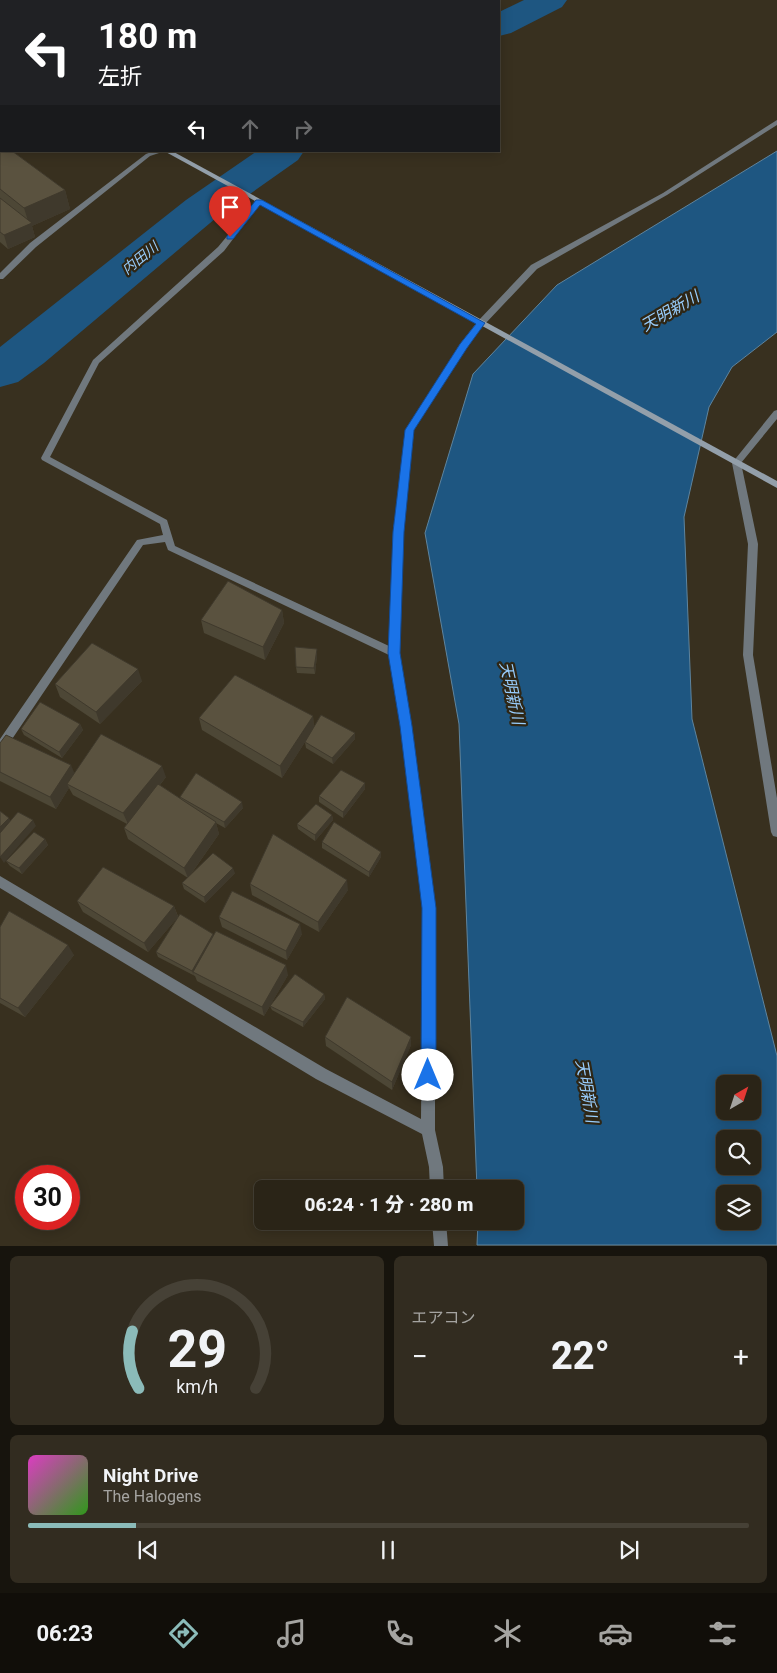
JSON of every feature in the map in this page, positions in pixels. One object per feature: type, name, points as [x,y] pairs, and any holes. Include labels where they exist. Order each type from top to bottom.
[{"type":"street","points":[[437,1180],[436,1167],[428,1130],[429,908],[406,726],[394,653],[398,532],[410,430],[463,346],[481,323],[534,267],[665,194],[777,122]]},
{"type":"street","points":[[0,277],[33,245],[148,155],[158,152]]},
{"type":"street","points":[[169,152],[777,486]]},
{"type":"street","points":[[259,202],[221,249],[96,362],[45,458],[164,522],[172,548],[394,653]]},
{"type":"street","points":[[736,463],[777,413]]},
{"type":"street","points":[[736,463],[753,544],[748,655],[777,832]]},
{"type":"street","points":[[0,748],[140,542],[169,538]]},
{"type":"street","points":[[0,882],[321,1074],[428,1130]]},
{"type":"street","points":[[440,1230],[441,1246]]},
{"type":"water","name":"天明新川","points":[[777,151],[777,332],[732,367],[709,407],[684,517],[692,719],[777,1056],[777,1245],[477,1245],[478,1230],[524,1230],[524,1180],[477,1180],[459,724],[425,533],[473,374],[557,285]]},
{"type":"building","points":[[0,152],[13,152],[65,190],[24,208],[0,189]]},
{"type":"building","points":[[0,198],[32,223],[4,235],[0,232]]},
{"type":"building","points":[[228,581],[282,610],[263,647],[201,620]]},
{"type":"building","points":[[92,643],[138,669],[96,712],[55,684]]},
{"type":"building","points":[[295,647],[317,649],[314,668],[296,667]]},
{"type":"building","points":[[235,675],[313,716],[280,766],[199,718]]},
{"type":"building","points":[[40,702],[80,724],[59,752],[21,729]]},
{"type":"building","points":[[321,715],[355,733],[332,758],[305,742]]},
{"type":"building","points":[[101,734],[162,766],[123,813],[67,784]]},
{"type":"building","points":[[6,735],[71,765],[50,797],[0,772],[0,743]]},
{"type":"building","points":[[341,770],[365,783],[343,812],[319,796]]},
{"type":"building","points":[[196,773],[242,802],[224,822],[180,797]]},
{"type":"building","points":[[158,784],[216,822],[184,868],[124,828]]},
{"type":"building","points":[[316,804],[332,815],[315,835],[297,824]]},
{"type":"building","points":[[0,811],[9,818],[0,827]]},
{"type":"building","points":[[18,812],[33,820],[0,857],[0,833]]},
{"type":"building","points":[[334,822],[381,852],[369,872],[322,842]]},
{"type":"building","points":[[34,832],[45,839],[19,868],[6,861]]},
{"type":"building","points":[[273,834],[347,880],[318,922],[250,884]]},
{"type":"building","points":[[213,853],[233,868],[204,897],[182,883]]},
{"type":"building","points":[[103,867],[174,906],[144,943],[77,901]]},
{"type":"building","points":[[232,891],[300,924],[286,951],[219,917]]},
{"type":"building","points":[[9,911],[68,945],[18,1008],[0,998],[0,927]]},
{"type":"building","points":[[180,914],[213,934],[192,971],[156,952]]},
{"type":"building","points":[[216,931],[286,965],[262,1007],[193,972]]},
{"type":"building","points":[[295,974],[324,994],[303,1022],[270,1006]]},
{"type":"building","points":[[347,997],[411,1037],[392,1082],[325,1037]]},
{"type":"waterway","name":"内田川","points":[[500,25],[550,0]]},
{"type":"waterway","name":"内田川","points":[[0,371],[27,352],[201,209],[283,152]]},
{"type":"route","points":[[230,237],[259,202],[481,323],[463,346],[410,430],[398,532],[394,653],[406,726],[429,908],[428,1075]]}]
